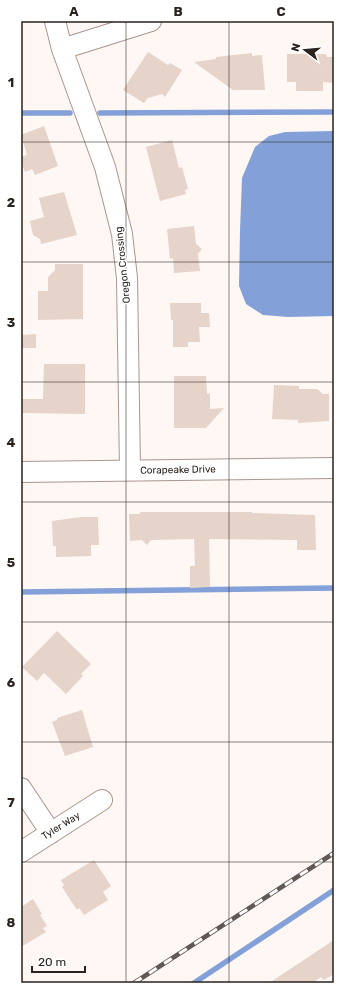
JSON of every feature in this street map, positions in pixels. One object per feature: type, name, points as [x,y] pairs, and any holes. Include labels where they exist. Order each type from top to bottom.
[{"type":"street","name":"Oregon Crossing","points":[[55,21],[62,49],[105,167],[122,234],[127,278],[130,470]]},
{"type":"street","points":[[62,49],[151,21]]},
{"type":"street","name":"Corapeake Drive","points":[[21,472],[334,468]]},
{"type":"street","points":[[21,788],[51,833]]},
{"type":"street","name":"Tyler Way","points":[[21,852],[102,800]]},
{"type":"water","points":[[334,131],[334,316],[288,317],[263,315],[246,304],[239,286],[242,178],[255,147],[269,136],[285,132]]},
{"type":"building","points":[[148,52],[168,65],[170,63],[182,70],[165,97],[162,94],[148,98],[144,103],[123,90]]},
{"type":"building","points":[[252,53],[252,56],[262,55],[265,90],[233,90],[194,62],[216,59],[216,57]]},
{"type":"building","points":[[287,54],[326,54],[327,57],[334,57],[334,83],[323,82],[323,91],[296,91],[296,82],[287,82]]},
{"type":"building","points":[[44,126],[58,166],[35,175],[32,169],[25,172],[21,162],[21,157],[27,155],[21,135]]},
{"type":"building","points":[[172,140],[179,168],[182,167],[188,189],[185,190],[186,194],[160,201],[146,147]]},
{"type":"building","points":[[64,192],[77,235],[41,244],[40,239],[33,235],[30,221],[44,217],[39,198]]},
{"type":"building","points":[[194,226],[196,244],[202,249],[198,254],[200,271],[174,273],[173,258],[170,259],[167,229]]},
{"type":"building","points":[[55,264],[83,264],[83,319],[38,320],[38,291],[48,291],[48,277],[55,270]]},
{"type":"building","points":[[170,303],[201,303],[201,313],[209,313],[210,327],[199,327],[200,342],[188,342],[188,347],[173,347],[173,320],[171,320]]},
{"type":"building","points":[[36,334],[36,348],[21,348],[21,335]]},
{"type":"building","points":[[44,364],[85,364],[85,414],[21,413],[21,399],[43,399]]},
{"type":"building","points":[[174,376],[206,376],[207,394],[210,393],[210,409],[224,408],[206,428],[174,428]]},
{"type":"building","points":[[274,385],[299,386],[299,389],[317,389],[323,394],[329,394],[329,421],[298,423],[298,420],[272,419]]},
{"type":"building","points":[[140,512],[252,512],[315,515],[316,550],[297,550],[297,540],[209,539],[210,587],[190,588],[190,566],[195,566],[194,539],[151,540],[147,545],[142,540],[130,541],[129,514],[140,514]]},
{"type":"building","points":[[81,517],[98,517],[99,545],[91,545],[91,556],[56,557],[56,546],[53,546],[52,521]]},
{"type":"building","points":[[57,631],[91,664],[81,674],[83,676],[66,694],[44,673],[37,681],[22,667]]},
{"type":"building","points":[[82,710],[93,747],[65,756],[52,722],[57,720],[57,718]]},
{"type":"building","points":[[94,860],[111,886],[103,892],[108,900],[84,915],[79,908],[77,910],[62,887],[64,885],[61,880]]},
{"type":"building","points":[[33,899],[47,926],[43,928],[46,932],[21,947],[21,907]]},
{"type":"building","points":[[334,940],[334,974],[324,980],[321,977],[313,983],[269,983]]},
{"type":"waterway","points":[[100,113],[334,112]]},
{"type":"waterway","points":[[21,113],[70,113]]},
{"type":"waterway","points":[[21,592],[334,588]]},
{"type":"waterway","points":[[194,983],[334,890]]},
{"type":"railway","points":[[134,983],[334,853]]}]
